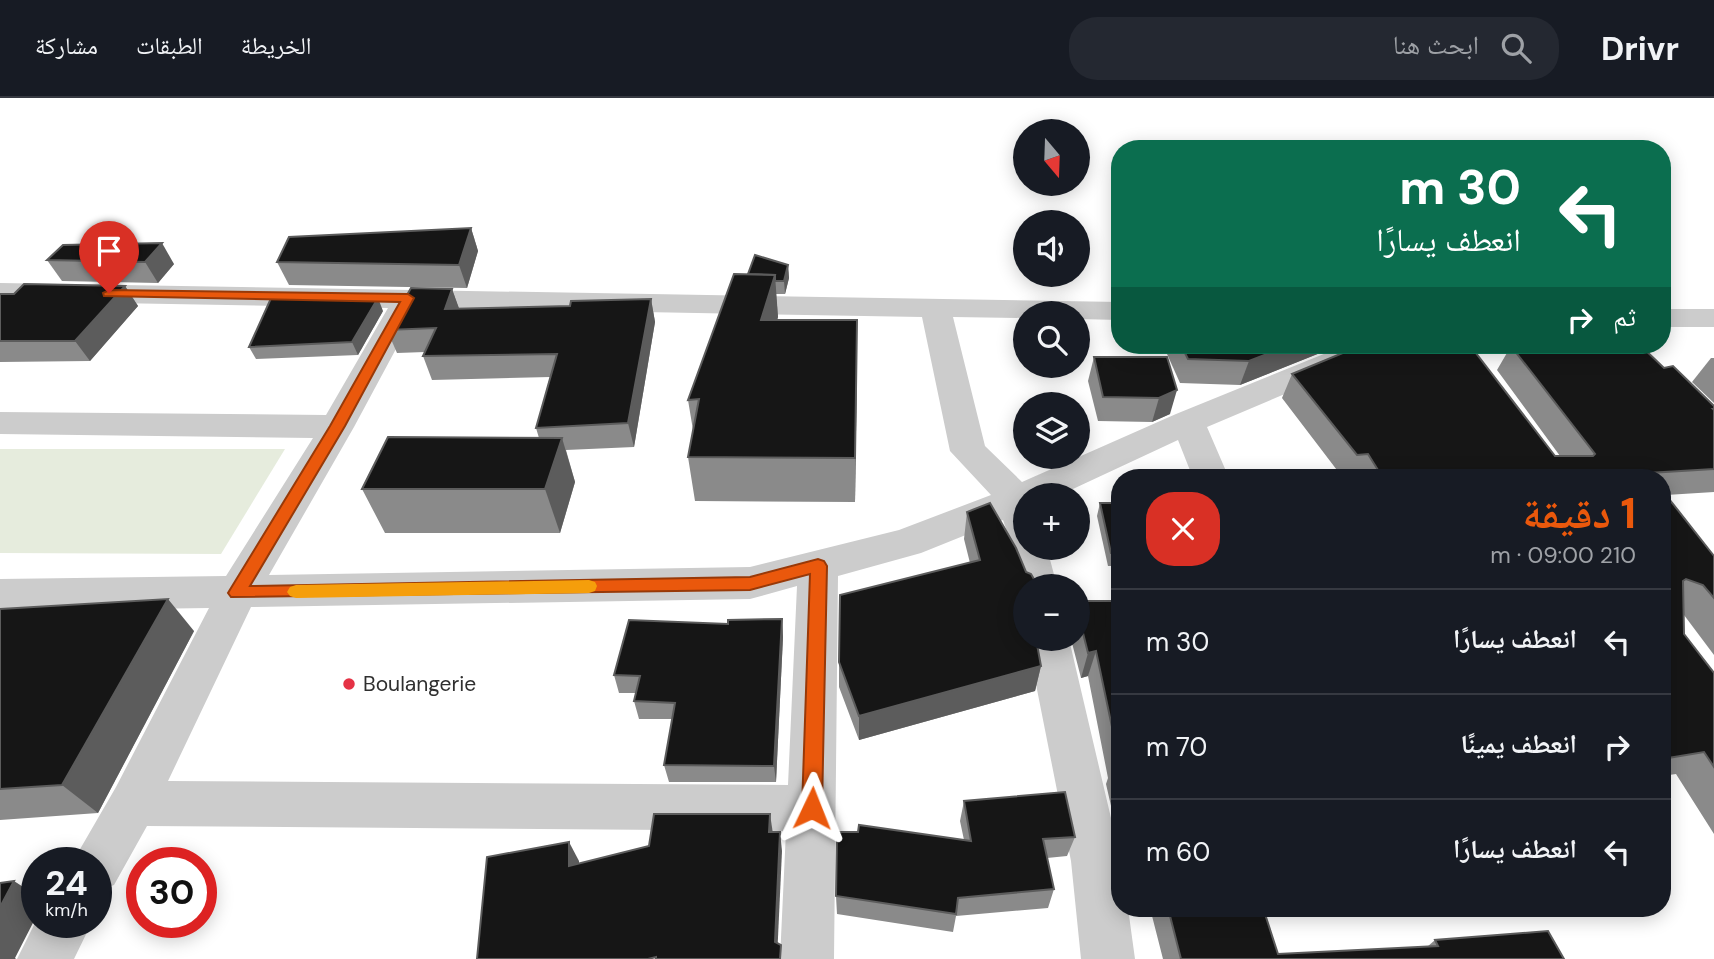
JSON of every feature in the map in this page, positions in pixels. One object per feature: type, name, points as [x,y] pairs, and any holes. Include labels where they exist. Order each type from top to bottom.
[{"type":"street","points":[[0,292],[1111,311]]},
{"type":"street","points":[[108,847],[133,803],[237,593],[338,426],[408,298]]},
{"type":"street","points":[[935,306],[968,451],[1013,495]]},
{"type":"street","points":[[1671,318],[1714,318]]},
{"type":"street","points":[[1069,483],[1188,422],[1351,354]]},
{"type":"street","points":[[1188,422],[1207,469]]},
{"type":"street","points":[[0,423],[338,426]]},
{"type":"street","points":[[0,594],[237,593],[750,583],[907,543],[1013,509]]},
{"type":"street","points":[[807,959],[818,566]]},
{"type":"street","points":[[1051,651],[1108,860],[1108,959]]},
{"type":"street","points":[[133,803],[812,808]]},
{"type":"street","points":[[44,959],[56,938]]},
{"type":"green space","points":[[0,449],[285,449],[221,554],[0,553]]},
{"type":"building","points":[[471,228],[459,265],[277,262],[289,237]]},
{"type":"building","points":[[162,243],[145,262],[47,260],[63,245]]},
{"type":"building","points":[[755,255],[788,265],[784,281],[775,281],[775,275],[748,274]]},
{"type":"building","points":[[734,274],[775,275],[761,320],[857,320],[855,458],[688,457],[699,399],[688,400]]},
{"type":"building","points":[[24,284],[125,286],[75,341],[0,341],[0,294],[14,294]]},
{"type":"building","points":[[411,288],[452,289],[445,309],[570,306],[571,301],[651,299],[628,423],[536,428],[557,354],[423,356],[436,328],[387,330]]},
{"type":"building","points":[[272,296],[378,298],[352,342],[249,347]]},
{"type":"building","points":[[1186,354],[1267,354],[1249,361],[1188,359]]},
{"type":"building","points":[[1340,354],[1477,354],[1555,456],[1593,456],[1595,454],[1517,354],[1649,354],[1664,368],[1673,366],[1714,406],[1714,469],[1671,472],[1671,469],[1377,469],[1368,454],[1357,455],[1292,374]]},
{"type":"building","points":[[1094,357],[1167,357],[1177,390],[1159,398],[1103,397]]},
{"type":"building","points":[[388,437],[562,438],[545,489],[362,489]]},
{"type":"building","points":[[1671,501],[1714,556],[1714,598],[1703,585],[1686,579],[1683,581],[1684,634],[1714,673],[1714,767],[1704,752],[1671,758]]},
{"type":"building","points":[[990,503],[1013,543],[1013,560],[1021,560],[1026,572],[1031,574],[1013,574],[1013,651],[1038,651],[1041,666],[859,716],[839,662],[840,595],[980,560],[967,512]]},
{"type":"building","points":[[1100,503],[1111,503],[1111,553]]},
{"type":"building","points":[[168,599],[62,785],[0,789],[0,609]]},
{"type":"building","points":[[1090,601],[1111,601],[1111,722],[1096,651],[1088,653]]},
{"type":"building","points":[[782,619],[774,766],[664,765],[675,703],[634,701],[640,676],[614,675],[629,620],[728,624],[728,620]]},
{"type":"building","points":[[1065,792],[1075,837],[1043,839],[1054,889],[958,898],[956,914],[836,896],[837,832],[858,832],[859,825],[971,841],[964,801]]},
{"type":"building","points":[[654,814],[770,814],[769,832],[780,832],[775,942],[781,945],[780,959],[477,959],[487,857],[569,842],[569,866],[649,846]]},
{"type":"building","points":[[14,881],[0,907],[0,883]]},
{"type":"building","points":[[1170,917],[1266,917],[1278,954],[1438,946],[1435,940],[1548,931],[1564,959],[1181,959]]},
{"type":"slow traffic","points":[[296,592],[589,586]]},
{"type":"place","name":"Boulangerie","points":[[349,684]]},
{"type":"route","points":[[109,293],[408,298],[338,426],[237,593],[750,583],[818,566],[812,808]]}]
